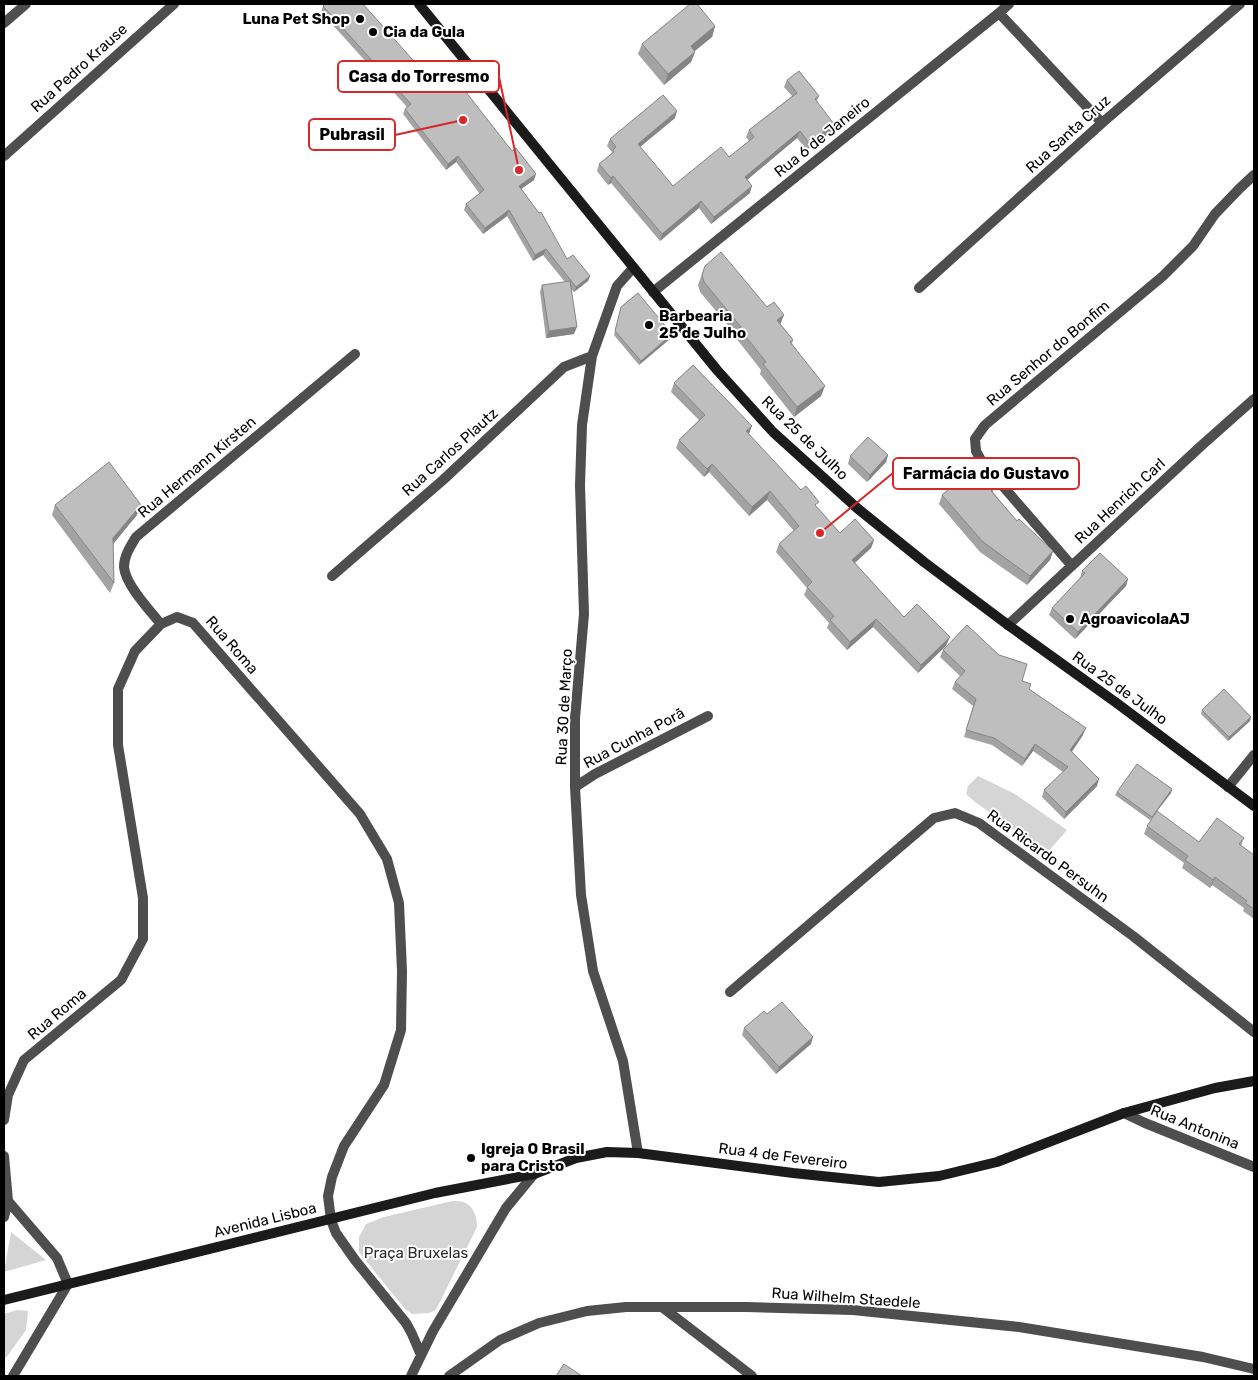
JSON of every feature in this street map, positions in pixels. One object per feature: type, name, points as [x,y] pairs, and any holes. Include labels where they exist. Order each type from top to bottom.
[{"type":"street","points":[[4,23],[26,4]]},
{"type":"street","name":"Rua Pedro Krause","points":[[4,156],[174,4]]},
{"type":"street","name":"Rua 25 de Julho","points":[[419,4],[717,370],[773,432],[857,508],[924,562],[1254,806]]},
{"type":"street","name":"Rua 6 de Janeiro","points":[[653,292],[1009,4]]},
{"type":"street","name":"Rua Santa Cruz","points":[[919,288],[1102,123],[1240,4]]},
{"type":"street","points":[[999,14],[1102,123]]},
{"type":"street","name":"Rua Senhor do Bonfim","points":[[1072,566],[982,462],[976,451],[975,439],[985,426],[1163,276],[1193,246],[1215,214],[1254,175]]},
{"type":"street","name":"Rua 30 de Março","points":[[633,268],[617,286],[592,356],[582,425],[580,485],[584,614],[576,718],[576,787],[581,895],[593,970],[623,1061],[638,1153]]},
{"type":"street","name":"Rua Hermann Kirsten","points":[[161,624],[142,601],[127,578],[124,567],[127,552],[136,538],[355,354]]},
{"type":"street","name":"Rua Carlos Plautz","points":[[332,576],[443,480],[564,367],[592,356]]},
{"type":"street","name":"Rua Henrich Carl","points":[[1008,625],[1254,399]]},
{"type":"street","name":"Rua Roma","points":[[4,1120],[8,1094],[24,1060],[121,980],[143,939],[143,898],[118,745],[118,689],[135,651],[161,624],[177,617],[193,623],[360,814],[387,859],[399,903],[402,970],[401,1030],[384,1085],[344,1146],[332,1177],[328,1196],[331,1220]]},
{"type":"street","name":"Rua Cunha Porã","points":[[576,787],[595,774],[708,716]]},
{"type":"street","points":[[1228,787],[1254,755]]},
{"type":"street","name":"Rua Ricardo Persuhn","points":[[730,992],[934,818],[955,814],[986,828],[1133,936],[1254,1032]]},
{"type":"street","name":"Rua 4 de Fevereiro","points":[[411,1376],[433,1331],[506,1208],[534,1174],[576,1158],[607,1152],[638,1153],[879,1182],[939,1176],[996,1162],[1124,1113],[1215,1088],[1254,1081]]},
{"type":"street","name":"Rua Antonina","points":[[1124,1113],[1254,1167]]},
{"type":"street","points":[[4,1156],[8,1201],[4,1217]]},
{"type":"street","name":"Avenida Lisboa","points":[[4,1300],[435,1194],[534,1174]]},
{"type":"street","points":[[8,1201],[57,1258],[68,1284],[13,1376]]},
{"type":"street","points":[[331,1220],[336,1232],[355,1260],[406,1323],[421,1355]]},
{"type":"street","name":"Rua Wilhelm Staedele","points":[[449,1376],[500,1340],[539,1323],[588,1311],[626,1307],[756,1307],[853,1310],[1019,1327],[1203,1357],[1254,1369]]},
{"type":"street","points":[[662,1307],[752,1376]]},
{"type":"green space","points":[[978,776],[1015,794],[1067,830],[1047,853],[966,794],[968,786]]},
{"type":"green space","name":"Praça Bruxelas","points":[[452,1201],[464,1202],[473,1209],[477,1227],[436,1310],[429,1313],[412,1314],[404,1308],[359,1252],[359,1237],[366,1224],[384,1217]]},
{"type":"green space","points":[[11,1232],[46,1260],[4,1272]]},
{"type":"green space","points":[[17,1310],[28,1311],[26,1330],[6,1358],[4,1355],[4,1314]]},
{"type":"building","points":[[326,4],[363,4],[435,85],[451,73],[512,151],[516,148],[536,174],[519,186],[539,213],[541,212],[567,259],[573,255],[590,276],[576,287],[546,249],[535,255],[509,210],[485,228],[466,204],[484,190],[458,156],[448,164],[405,109],[411,104],[323,6]]},
{"type":"building","points":[[690,4],[697,4],[715,26],[691,46],[695,52],[668,74],[642,44]]},
{"type":"building","points":[[799,71],[819,96],[815,99],[834,124],[809,143],[800,131],[745,177],[752,186],[714,217],[701,201],[662,234],[613,176],[611,178],[599,164],[614,152],[613,150],[616,147],[610,139],[663,95],[677,111],[638,144],[673,186],[721,147],[729,157],[754,137],[749,130],[797,93],[787,80]]},
{"type":"building","points":[[721,252],[767,307],[774,302],[784,315],[777,320],[793,340],[790,342],[825,386],[797,407],[763,364],[766,362],[739,328],[741,327],[704,282],[702,275],[705,266]]},
{"type":"building","points":[[570,281],[577,327],[549,331],[542,285]]},
{"type":"building","points":[[638,293],[672,334],[641,361],[615,331],[621,307]]},
{"type":"building","points":[[693,365],[752,426],[746,431],[801,490],[806,486],[819,502],[815,505],[840,533],[855,519],[874,540],[852,560],[904,617],[917,604],[950,637],[921,665],[876,619],[850,642],[830,620],[834,616],[807,587],[812,582],[779,544],[799,526],[770,491],[752,507],[712,464],[707,469],[679,440],[705,415],[674,383]]},
{"type":"building","points":[[868,437],[888,455],[870,475],[850,456]]},
{"type":"building","points":[[976,457],[995,479],[989,484],[994,489],[991,491],[1017,521],[1019,519],[1053,551],[1030,576],[983,542],[942,495],[968,473],[963,468]]},
{"type":"building","points":[[109,462],[141,505],[113,538],[114,583],[55,505]]},
{"type":"building","points":[[1100,553],[1128,579],[1078,632],[1052,608],[1085,573],[1082,571]]},
{"type":"building","points":[[967,625],[999,655],[1027,664],[1022,681],[1031,684],[1029,689],[1086,728],[1070,750],[1099,779],[1066,812],[1044,790],[1068,767],[1035,744],[1025,759],[994,738],[966,730],[976,699],[955,682],[965,671],[943,650]]},
{"type":"building","points":[[1224,689],[1251,717],[1229,737],[1202,710]]},
{"type":"building","points":[[1137,764],[1172,789],[1152,817],[1117,792]]},
{"type":"building","points":[[1157,811],[1199,842],[1217,818],[1244,838],[1239,844],[1254,855],[1254,909],[1245,903],[1247,901],[1215,877],[1213,880],[1185,860],[1188,856],[1147,826]]},
{"type":"building","points":[[782,1002],[813,1037],[779,1067],[744,1028],[764,1011],[767,1014]]},
{"type":"building","points":[[564,1364],[582,1376],[556,1376]]},
{"type":"place","name":"Luna Pet Shop","points":[[360,19]]},
{"type":"place","name":"Cia da Gula","points":[[373,32]]},
{"type":"place","name":"Pubrasil","points":[[463,120]]},
{"type":"place","name":"Casa do Torresmo","points":[[519,170]]},
{"type":"place","name":"Barbearia 25 de Julho","points":[[649,325]]},
{"type":"place","name":"Farmácia do Gustavo","points":[[820,533]]},
{"type":"place","name":"AgroavicolaAJ","points":[[1070,619]]},
{"type":"place","name":"Igreja O Brasil para Cristo","points":[[471,1158]]}]
